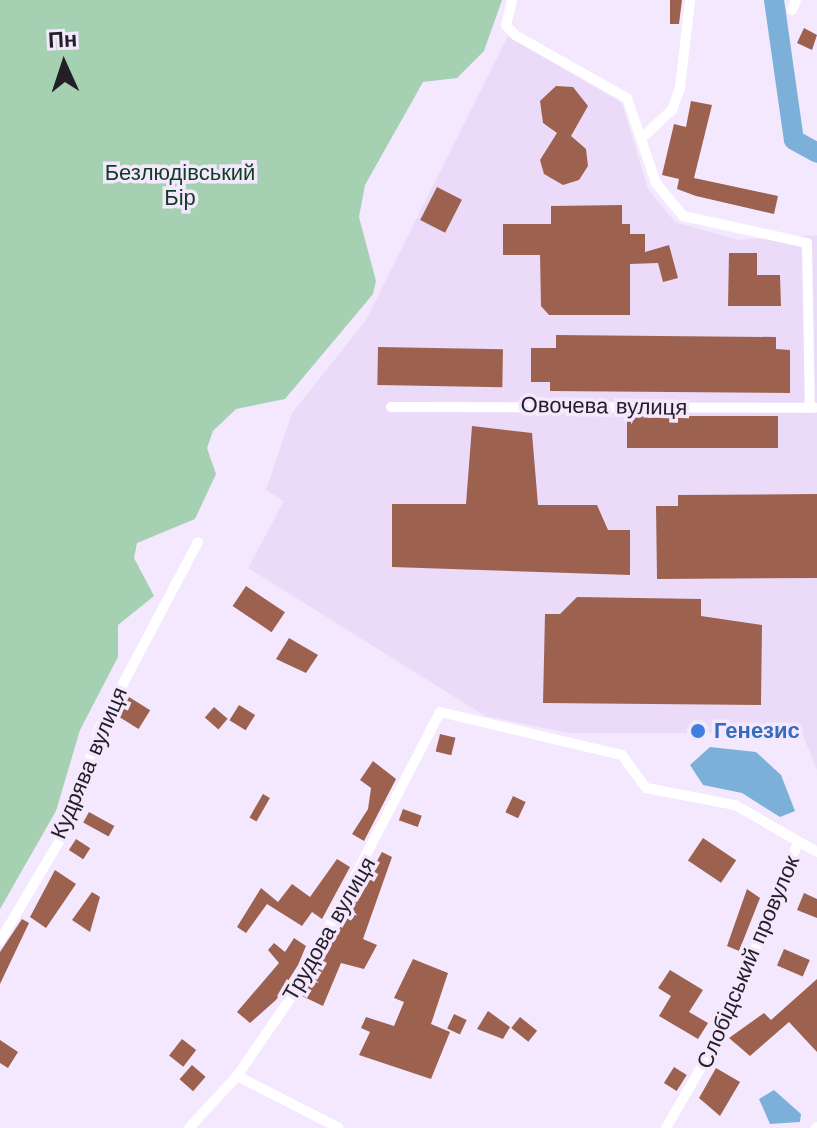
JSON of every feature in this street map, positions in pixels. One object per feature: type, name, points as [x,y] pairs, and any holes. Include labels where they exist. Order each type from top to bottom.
[{"type":"street","points":[[512,0],[506,25],[627,98],[645,135],[656,183],[683,216],[807,243],[814,408]]},
{"type":"street","points":[[645,135],[672,110],[680,88],[690,0]]},
{"type":"street","name":"Овочева вулиця","points":[[391,407],[814,408]]},
{"type":"street","name":"Кудрява вулиця","points":[[0,941],[67,828],[100,727],[198,542]]},
{"type":"street","name":"Слобідський провулок","points":[[440,712],[622,755],[646,788],[735,805],[798,842],[721,1033],[666,1128]]},
{"type":"street","name":"Трудова вулиця","points":[[189,1128],[237,1076],[368,861],[440,712]]},
{"type":"street","points":[[798,842],[817,852]]},
{"type":"street","points":[[237,1076],[339,1128]]},
{"type":"shaded area","points":[[508,36],[622,103],[648,189],[675,222],[738,240],[817,235],[817,770],[802,733],[568,733],[485,716],[248,568],[284,501],[266,490],[292,413],[366,320]]},
{"type":"green space","name":"Безлюдівський Бір","points":[[0,0],[502,0],[484,51],[457,78],[423,82],[365,185],[359,217],[376,281],[373,294],[285,399],[236,409],[213,431],[207,448],[216,474],[195,519],[137,543],[134,558],[154,596],[118,625],[118,657],[80,730],[56,811],[0,909]]},
{"type":"water","points":[[710,747],[756,752],[781,775],[795,811],[780,817],[742,793],[703,785],[690,765]]},
{"type":"water","points":[[774,1090],[801,1114],[800,1122],[770,1124],[759,1099]]},
{"type":"building","points":[[670,0],[682,0],[679,24],[670,24]]},
{"type":"building","points":[[804,28],[817,35],[812,50],[797,43]]},
{"type":"building","points":[[556,86],[573,87],[588,106],[571,136],[586,149],[588,166],[579,180],[563,185],[544,174],[540,160],[557,133],[543,123],[540,101]]},
{"type":"building","points":[[691,101],[712,105],[694,178],[778,196],[774,214],[696,196],[677,189],[679,179],[662,175],[674,124],[686,127]]},
{"type":"building","points":[[437,187],[462,200],[445,233],[420,220]]},
{"type":"building","points":[[622,205],[622,224],[630,224],[630,234],[645,234],[645,252],[669,245],[678,278],[663,282],[658,263],[630,264],[630,315],[549,315],[541,306],[540,255],[503,255],[503,224],[551,224],[551,206]]},
{"type":"building","points":[[729,253],[757,253],[757,275],[780,275],[781,306],[728,306]]},
{"type":"building","points":[[556,335],[776,337],[776,349],[790,350],[790,393],[550,391],[550,382],[531,382],[531,348],[556,348]]},
{"type":"building","points":[[378,347],[503,349],[502,387],[377,385]]},
{"type":"building","points":[[627,416],[778,416],[778,448],[627,448]]},
{"type":"building","points":[[472,426],[532,433],[538,505],[597,505],[608,530],[630,530],[630,575],[392,567],[392,504],[466,504]]},
{"type":"building","points":[[817,494],[817,578],[657,579],[656,506],[678,506],[678,495]]},
{"type":"building","points":[[246,586],[285,612],[272,632],[233,606]]},
{"type":"building","points":[[577,597],[701,599],[701,616],[762,625],[761,705],[543,703],[545,614],[560,614]]},
{"type":"building","points":[[289,638],[318,655],[306,673],[276,659]]},
{"type":"building","points":[[129,697],[150,710],[139,729],[117,716]]},
{"type":"building","points":[[239,705],[255,715],[246,730],[229,720]]},
{"type":"building","points":[[214,707],[228,719],[218,729],[205,718]]},
{"type":"building","points":[[440,734],[456,738],[451,755],[436,751]]},
{"type":"building","points":[[373,761],[396,779],[364,841],[352,834],[368,809],[371,788],[360,780]]},
{"type":"building","points":[[263,794],[270,798],[256,821],[250,817]]},
{"type":"building","points":[[513,796],[526,802],[518,818],[505,812]]},
{"type":"building","points":[[403,809],[422,816],[418,827],[399,820]]},
{"type":"building","points":[[89,812],[114,826],[109,837],[83,822]]},
{"type":"building","points":[[703,838],[736,860],[721,883],[688,860]]},
{"type":"building","points":[[76,839],[90,848],[83,859],[69,850]]},
{"type":"building","points":[[382,852],[392,857],[363,939],[377,945],[364,969],[341,963],[323,1006],[302,996]]},
{"type":"building","points":[[337,859],[350,867],[322,919],[312,912],[302,926],[267,904],[246,933],[237,927],[261,888],[278,902],[292,884],[310,897]]},
{"type":"building","points":[[55,870],[76,884],[46,928],[30,917]]},
{"type":"building","points":[[747,889],[760,898],[739,951],[727,946]]},
{"type":"building","points":[[92,892],[100,897],[90,932],[72,920]]},
{"type":"building","points":[[804,893],[817,899],[817,918],[797,910]]},
{"type":"building","points":[[22,919],[29,923],[0,984],[0,952]]},
{"type":"building","points":[[294,938],[306,946],[298,965],[276,1000],[250,1023],[237,1012],[279,963],[268,950],[274,943],[285,952]]},
{"type":"building","points":[[784,949],[810,960],[803,977],[777,966]]},
{"type":"building","points":[[413,959],[448,973],[431,1024],[450,1032],[431,1079],[359,1055],[370,1032],[361,1028],[366,1017],[394,1026],[404,1002],[394,998]]},
{"type":"building","points":[[670,970],[703,990],[689,1012],[708,1023],[698,1039],[659,1016],[671,996],[658,988]]},
{"type":"building","points":[[817,979],[817,1052],[789,1022],[750,1056],[729,1038],[764,1013],[771,1020]]},
{"type":"building","points":[[488,1011],[510,1027],[503,1039],[477,1029]]},
{"type":"building","points":[[454,1014],[467,1020],[460,1034],[447,1029]]},
{"type":"building","points":[[520,1017],[537,1031],[528,1042],[511,1028]]},
{"type":"building","points":[[182,1039],[196,1050],[183,1067],[169,1056]]},
{"type":"building","points":[[0,1040],[18,1052],[8,1068],[0,1063]]},
{"type":"building","points":[[192,1065],[206,1077],[193,1091],[180,1079]]},
{"type":"building","points":[[674,1067],[687,1075],[677,1091],[664,1083]]},
{"type":"building","points":[[716,1068],[740,1082],[720,1116],[699,1098]]},
{"type":"waterway","points":[[774,0],[794,140],[817,153]]},
{"type":"place","name":"Генезис","points":[[698,731]]}]
